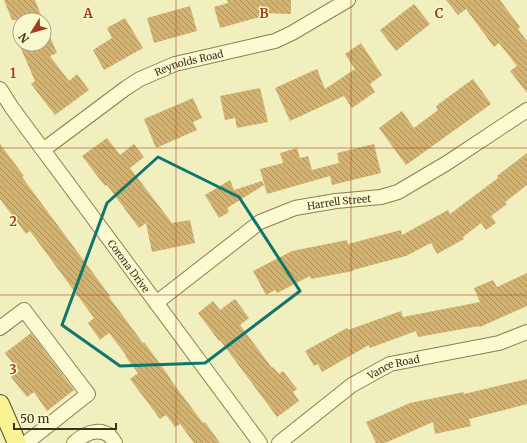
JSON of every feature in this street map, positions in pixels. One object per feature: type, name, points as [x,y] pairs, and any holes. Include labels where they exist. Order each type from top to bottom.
[{"type":"main road","points":[[0,404],[17,443]]},
{"type":"street","name":"Reynolds Road","points":[[43,150],[140,79],[175,64],[275,41],[292,34],[348,0]]},
{"type":"street","name":"Corona Drive","points":[[0,89],[12,108],[260,443]]},
{"type":"street","name":"Harrell Street","points":[[156,303],[260,222],[295,208],[336,201],[381,197],[398,192],[447,163],[527,110]]},
{"type":"street","points":[[0,328],[24,310],[88,394],[26,443]]},
{"type":"street","name":"Vance Road","points":[[279,443],[352,385],[390,364],[499,344],[527,332]]},
{"type":"street","points":[[74,443],[83,436],[98,432],[109,436],[115,443]]},
{"type":"highlighted area","points":[[158,157],[239,197],[300,291],[205,363],[120,366],[62,325],[107,203]]},
{"type":"building","points":[[4,0],[35,0],[40,12],[12,12],[12,20]]},
{"type":"building","points":[[227,0],[291,0],[291,14],[259,13],[260,17],[220,28],[214,7],[228,3]]},
{"type":"building","points":[[446,0],[500,0],[520,27],[518,29],[527,41],[527,93],[510,71],[517,66],[499,43],[494,47],[466,9],[458,15]]},
{"type":"building","points":[[414,4],[430,24],[396,51],[380,30]]},
{"type":"building","points":[[190,6],[197,31],[154,43],[147,18]]},
{"type":"building","points":[[125,18],[143,48],[104,70],[93,50],[112,38],[107,28]]},
{"type":"building","points":[[52,41],[57,53],[50,56],[69,81],[77,74],[89,90],[55,115],[31,84],[35,81],[22,52],[52,52]]},
{"type":"building","points":[[361,43],[382,75],[370,84],[375,92],[352,108],[344,96],[290,121],[275,88],[317,69],[325,89],[355,69],[345,54]]},
{"type":"building","points":[[473,79],[491,104],[406,165],[379,128],[402,111],[414,128],[438,110],[436,106]]},
{"type":"building","points":[[260,88],[268,122],[237,128],[235,118],[225,120],[220,96]]},
{"type":"building","points":[[193,98],[202,118],[193,122],[197,130],[156,148],[144,119]]},
{"type":"building","points":[[107,138],[120,155],[134,144],[144,157],[130,168],[172,223],[190,220],[195,243],[152,252],[146,223],[139,228],[107,185],[105,186],[82,156]]},
{"type":"building","points":[[0,144],[24,176],[22,177],[110,296],[109,297],[203,423],[205,422],[220,443],[194,443],[180,424],[175,427],[166,415],[160,419],[130,379],[138,373],[125,356],[126,355],[109,333],[100,340],[88,323],[94,318],[30,231],[26,234],[0,199]]},
{"type":"building","points":[[374,144],[381,173],[332,185],[330,176],[267,194],[260,169],[283,163],[280,153],[297,148],[300,158],[308,156],[312,170],[339,163],[337,153]]},
{"type":"building","points":[[527,153],[527,185],[505,202],[507,204],[491,216],[496,223],[486,230],[481,223],[463,237],[464,239],[437,254],[431,243],[406,256],[353,271],[311,279],[310,276],[277,293],[275,290],[266,295],[253,271],[292,251],[347,240],[348,244],[401,230],[402,235],[448,210],[450,214],[498,178],[497,176]]},
{"type":"building","points":[[230,180],[234,190],[262,181],[264,185],[227,208],[229,212],[219,218],[205,195]]},
{"type":"building","points":[[527,273],[527,306],[480,327],[418,337],[416,331],[370,348],[369,345],[322,372],[318,364],[314,366],[305,351],[347,328],[348,330],[401,311],[403,317],[480,302],[474,288],[493,280],[497,287]]},
{"type":"building","points":[[235,299],[249,318],[240,325],[272,368],[273,367],[279,374],[283,371],[297,389],[293,392],[299,401],[277,417],[198,313],[213,301],[220,310]]},
{"type":"building","points":[[31,333],[74,390],[47,411],[34,392],[27,397],[11,377],[19,371],[5,353]]},
{"type":"building","points":[[527,379],[527,404],[469,419],[471,426],[435,434],[433,422],[385,443],[376,443],[366,422],[410,403],[464,392],[464,394]]}]
